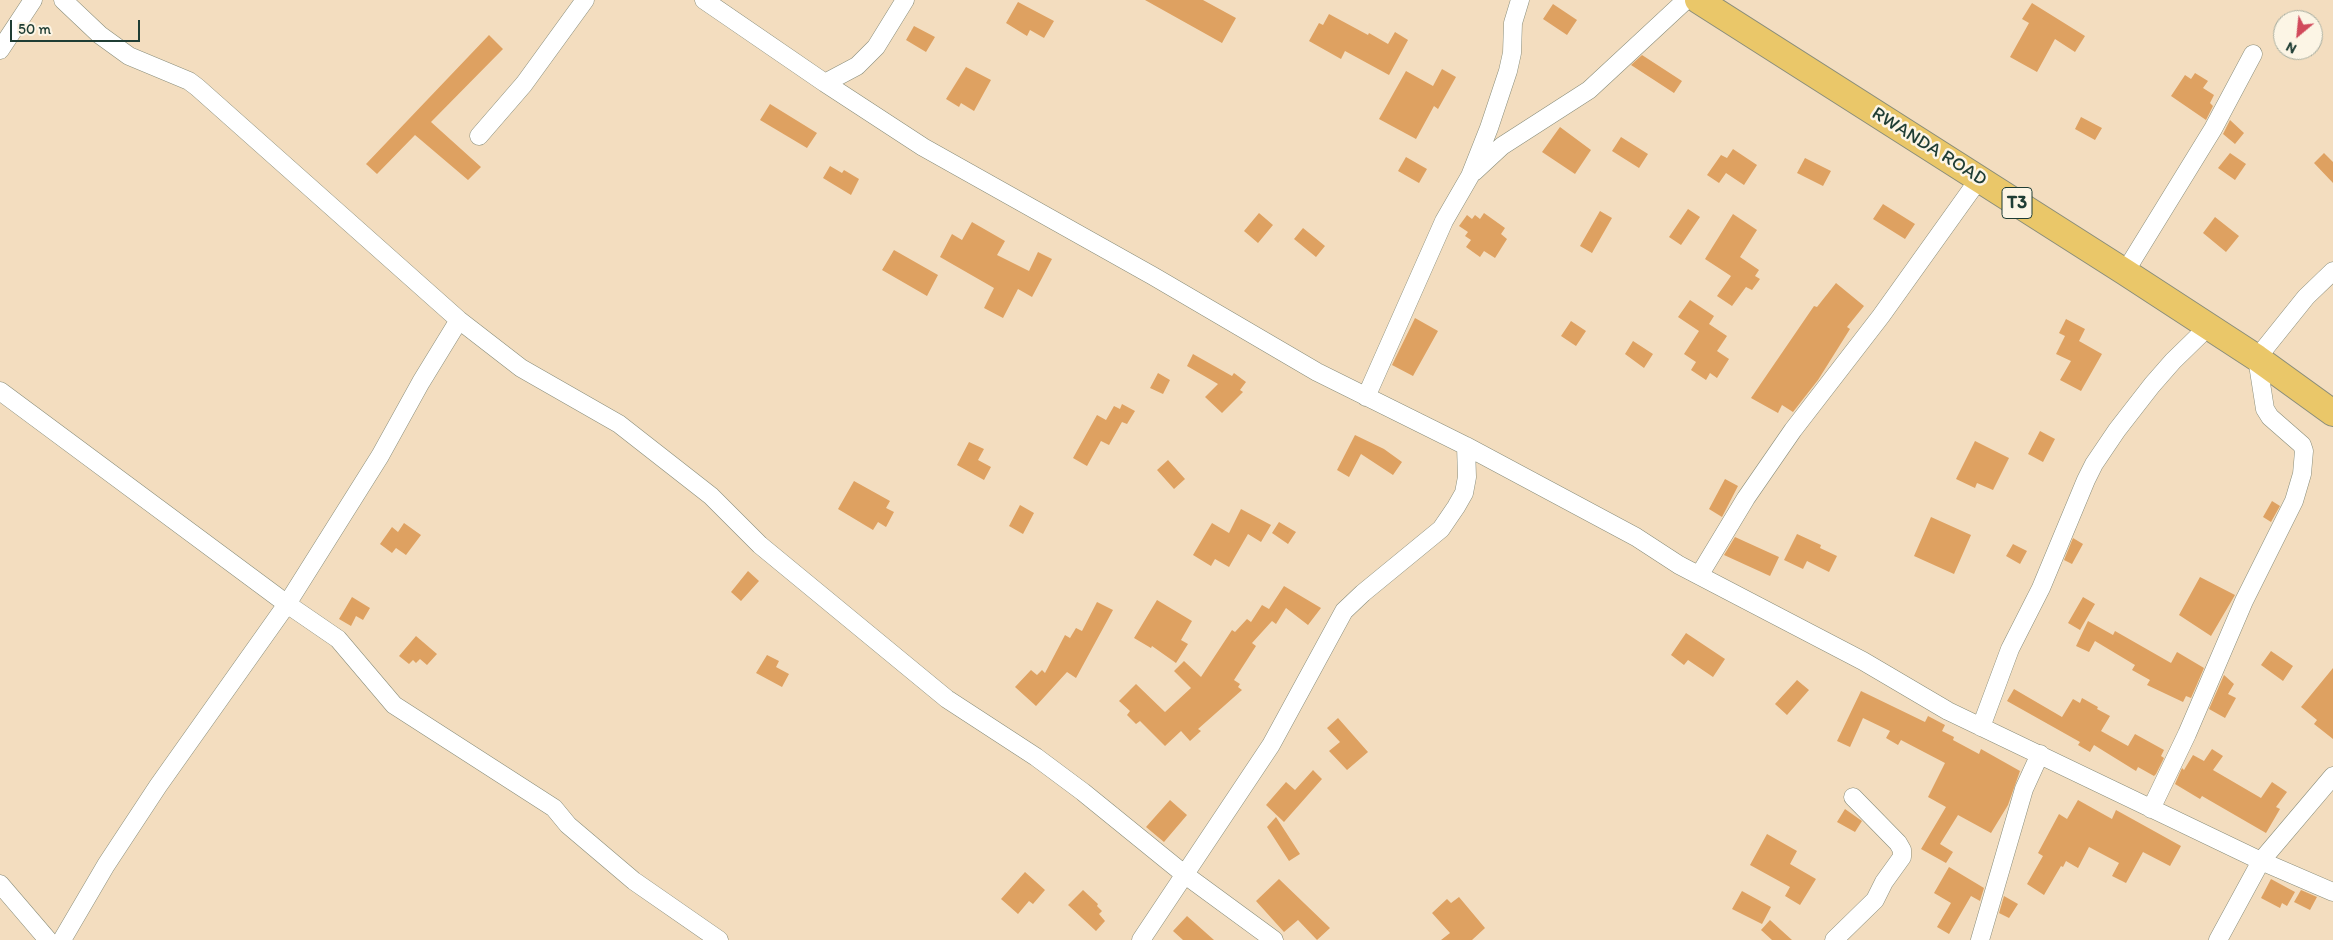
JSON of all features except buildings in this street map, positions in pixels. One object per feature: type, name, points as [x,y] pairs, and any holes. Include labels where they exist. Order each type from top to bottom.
[{"type":"highway","name":"RWANDA ROAD","points":[[1698,0],[2209,326],[2333,413]]},
{"type":"street","points":[[0,50],[32,0]]},
{"type":"street","points":[[63,0],[100,35],[129,56],[188,81],[197,87],[459,320],[521,368],[619,424],[711,496],[760,545],[947,699],[1044,762],[1184,874],[1274,940]]},
{"type":"street","points":[[480,136],[524,84],[585,0]]},
{"type":"street","points":[[704,0],[923,147],[1153,276],[1317,372],[1466,446],[1636,537],[1679,565],[1700,574],[1863,661],[1948,711],[2261,861],[2333,892]]},
{"type":"street","points":[[825,83],[858,66],[876,47],[905,0]]},
{"type":"street","points":[[1366,397],[1444,221],[1470,176],[1502,92],[1512,53],[1513,23],[1520,0]]},
{"type":"street","points":[[1470,176],[1502,146],[1590,90],[1686,0]]},
{"type":"street","points":[[2125,272],[2213,129],[2253,54]]},
{"type":"street","points":[[1700,574],[1746,498],[1793,430],[1881,316],[1979,179]]},
{"type":"street","points":[[2151,809],[2187,734],[2244,601],[2294,501],[2302,474],[2304,451],[2302,446],[2270,417],[2265,409],[2257,358],[2306,297],[2333,271]]},
{"type":"street","points":[[62,940],[106,865],[158,786],[288,604],[380,456],[421,382],[459,320]]},
{"type":"street","points":[[1981,727],[2010,649],[2041,588],[2094,464],[2117,430],[2152,385],[2174,360],[2209,326]]},
{"type":"street","points":[[0,391],[338,639],[394,705],[554,808],[568,825],[634,881],[719,940]]},
{"type":"street","points":[[1141,940],[1270,745],[1344,611],[1440,529],[1456,507],[1464,493],[1467,476],[1466,446]]},
{"type":"street","points":[[1980,940],[2024,789],[2040,754]]},
{"type":"street","points":[[2218,940],[2261,861],[2333,776]]},
{"type":"street","points":[[1834,940],[1875,900],[1884,882],[1902,857],[1902,850],[1898,843],[1854,796]]},
{"type":"street","points":[[0,884],[48,940]]}]
